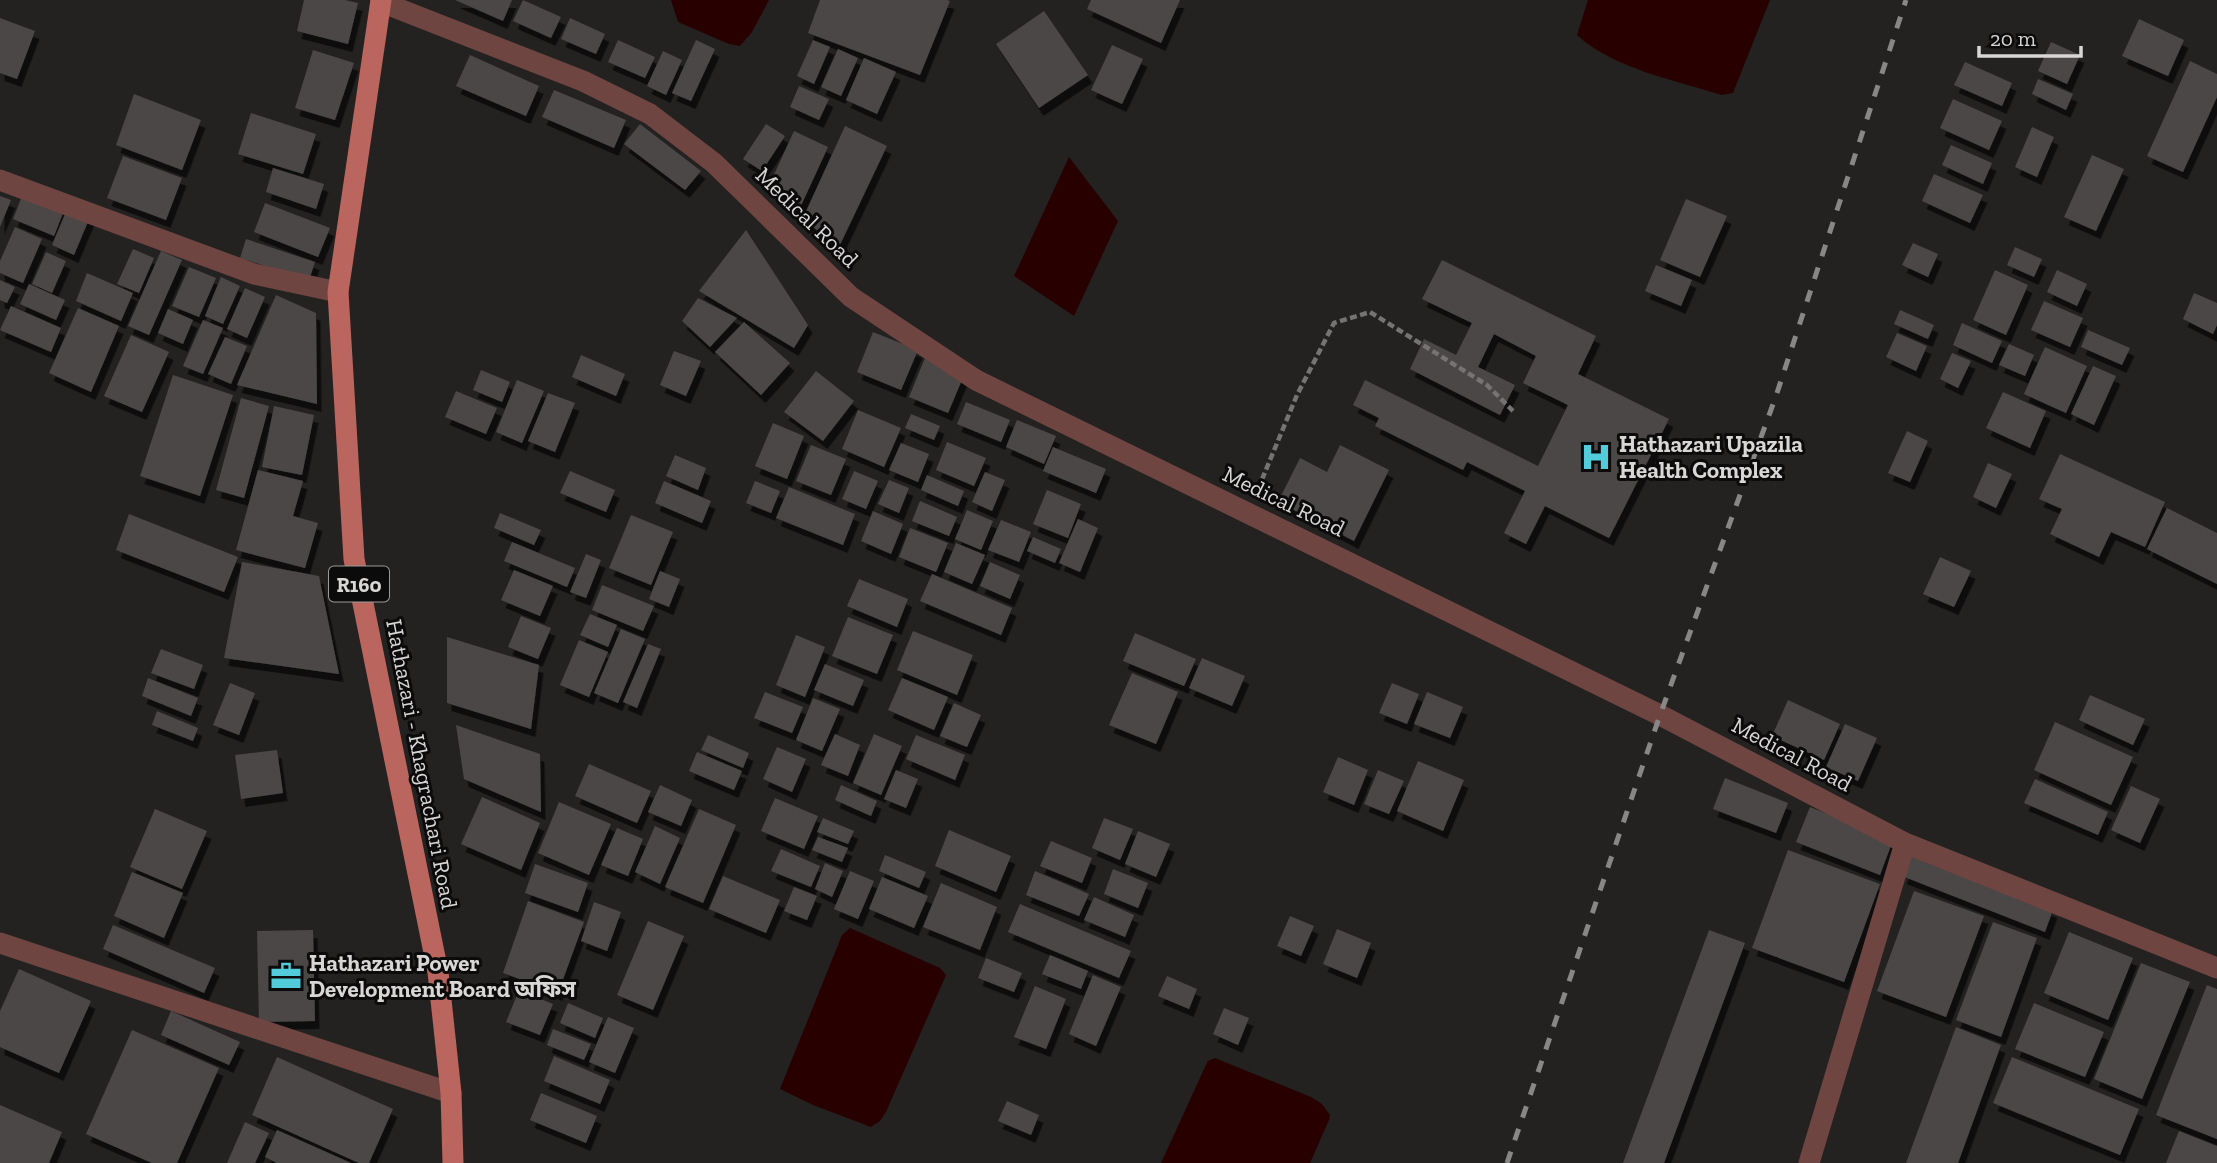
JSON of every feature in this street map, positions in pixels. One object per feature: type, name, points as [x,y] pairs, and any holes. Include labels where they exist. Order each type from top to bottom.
[{"type":"main road","name":"Hathazari - Khagrachari Road","points":[[381,1],[338,292],[354,559],[438,972],[451,1093],[453,1163]]},
{"type":"street","name":"Medical Road","points":[[381,1],[583,81],[650,114],[714,163],[851,297],[976,380],[1660,715],[1905,843],[2217,968]]},
{"type":"street","points":[[0,180],[254,274],[338,292]]},
{"type":"street","points":[[1809,1163],[1905,843]]},
{"type":"street","points":[[0,943],[451,1093]]},
{"type":"path","points":[[1247,513],[1297,395],[1335,323],[1370,312],[1487,385],[1513,411]]},
{"type":"shaded area","points":[[671,0],[769,0],[752,32],[740,46],[729,44],[678,22]]},
{"type":"shaded area","points":[[1588,0],[1770,0],[1733,93],[1722,95],[1626,65],[1591,46],[1577,35]]},
{"type":"shaded area","points":[[1069,157],[1118,221],[1074,316],[1014,276]]},
{"type":"shaded area","points":[[850,928],[940,968],[946,975],[886,1112],[880,1121],[871,1127],[780,1089],[842,935]]},
{"type":"shaded area","points":[[1215,1058],[1322,1104],[1330,1115],[1329,1120],[1310,1163],[1161,1163],[1208,1061]]},
{"type":"building","points":[[304,0],[345,0],[358,3],[348,44],[297,31]]},
{"type":"building","points":[[455,0],[512,0],[503,21]]},
{"type":"building","points":[[523,0],[561,17],[551,38],[513,21]]},
{"type":"building","points":[[820,0],[950,1],[920,75],[808,33]]},
{"type":"building","points":[[1091,0],[1180,0],[1161,43],[1087,9]]},
{"type":"building","points":[[1044,11],[1088,75],[1039,108],[996,44]]},
{"type":"building","points":[[0,18],[35,31],[17,79],[0,73]]},
{"type":"building","points":[[570,18],[605,34],[596,54],[561,39]]},
{"type":"building","points":[[2139,19],[2184,40],[2168,76],[2122,56]]},
{"type":"building","points":[[618,40],[655,57],[645,78],[608,62]]},
{"type":"building","points":[[696,40],[715,49],[691,101],[672,93]]},
{"type":"building","points":[[813,40],[830,47],[814,84],[797,76]]},
{"type":"building","points":[[2051,42],[2080,55],[2067,84],[2038,71]]},
{"type":"building","points":[[1112,45],[1143,59],[1122,104],[1091,90]]},
{"type":"building","points":[[838,49],[858,58],[841,96],[821,87]]},
{"type":"building","points":[[313,50],[354,63],[335,120],[295,108]]},
{"type":"building","points":[[663,51],[682,60],[666,95],[647,86]]},
{"type":"building","points":[[470,55],[539,86],[526,116],[456,86]]},
{"type":"building","points":[[864,58],[896,72],[877,114],[846,100]]},
{"type":"building","points":[[2190,61],[2217,74],[2217,97],[2183,172],[2147,156]]},
{"type":"building","points":[[1965,62],[2012,83],[2002,106],[1954,85]]},
{"type":"building","points":[[2038,79],[2073,94],[2066,110],[2032,94]]},
{"type":"building","points":[[799,86],[829,99],[819,120],[790,107]]},
{"type":"building","points":[[554,90],[626,120],[614,148],[542,117]]},
{"type":"building","points":[[134,94],[201,120],[182,170],[116,145]]},
{"type":"building","points":[[1953,99],[2002,121],[1989,150],[1940,128]]},
{"type":"building","points":[[251,113],[316,134],[303,174],[238,154]]},
{"type":"building","points":[[640,124],[701,171],[685,190],[624,144]]},
{"type":"building","points":[[766,124],[785,136],[762,171],[743,159]]},
{"type":"building","points":[[845,126],[887,146],[838,249],[803,218]]},
{"type":"building","points":[[2032,127],[2054,137],[2037,177],[2015,167]]},
{"type":"building","points":[[794,131],[828,147],[799,210],[771,181]]},
{"type":"building","points":[[1951,145],[1992,163],[1983,184],[1942,165]]},
{"type":"building","points":[[2092,155],[2124,169],[2096,231],[2064,217]]},
{"type":"building","points":[[123,156],[182,178],[166,220],[107,198]]},
{"type":"building","points":[[273,168],[324,184],[316,209],[266,192]]},
{"type":"building","points":[[1934,174],[1983,195],[1970,223],[1922,201]]},
{"type":"building","points":[[24,191],[65,208],[54,236],[13,219]]},
{"type":"building","points":[[0,196],[11,200],[0,227]]},
{"type":"building","points":[[1686,199],[1727,216],[1700,277],[1660,260]]},
{"type":"building","points":[[265,203],[330,228],[318,257],[254,232]]},
{"type":"building","points":[[68,207],[90,217],[74,255],[52,245]]},
{"type":"building","points":[[15,227],[42,239],[23,283],[0,273],[0,261]]},
{"type":"building","points":[[746,230],[808,325],[794,348],[699,291]]},
{"type":"building","points":[[246,239],[315,262],[309,280],[240,258]]},
{"type":"building","points":[[1913,243],[1938,254],[1928,277],[1902,265]]},
{"type":"building","points":[[2015,247],[2042,259],[2034,277],[2007,265]]},
{"type":"building","points":[[133,249],[154,258],[139,293],[117,284]]},
{"type":"building","points":[[161,251],[182,260],[149,335],[128,326]]},
{"type":"building","points":[[46,252],[66,261],[52,293],[32,284]]},
{"type":"building","points":[[1442,260],[1596,336],[1578,374],[1669,419],[1609,538],[1545,506],[1526,544],[1504,533],[1525,491],[1467,462],[1463,470],[1375,426],[1379,418],[1353,405],[1365,380],[1538,466],[1568,405],[1523,383],[1536,356],[1494,334],[1478,367],[1515,385],[1500,415],[1410,369],[1424,339],[1456,355],[1472,323],[1422,299]]},
{"type":"building","points":[[1656,265],[1692,280],[1681,306],[1645,291]]},
{"type":"building","points":[[189,267],[216,278],[199,317],[172,306]]},
{"type":"building","points":[[1995,270],[2028,285],[2006,335],[1973,320]]},
{"type":"building","points":[[2057,270],[2087,284],[2077,306],[2047,292]]},
{"type":"building","points":[[87,273],[133,293],[121,321],[76,301]]},
{"type":"building","points":[[221,277],[240,286],[223,324],[205,316]]},
{"type":"building","points":[[0,280],[15,287],[7,303],[0,300]]},
{"type":"building","points":[[29,284],[65,300],[56,320],[20,304]]},
{"type":"building","points":[[245,288],[265,297],[247,338],[227,329]]},
{"type":"building","points":[[2194,293],[2217,303],[2217,325],[2213,334],[2183,319]]},
{"type":"building","points":[[276,295],[316,313],[317,404],[237,385]]},
{"type":"building","points":[[698,298],[737,318],[710,347],[682,321]]},
{"type":"building","points":[[2044,301],[2083,318],[2070,347],[2031,330]]},
{"type":"building","points":[[11,306],[61,328],[51,352],[0,330]]},
{"type":"building","points":[[78,308],[119,326],[91,392],[49,373]]},
{"type":"building","points":[[168,309],[193,320],[183,344],[158,333]]},
{"type":"building","points":[[1900,310],[1934,325],[1928,339],[1894,324]]},
{"type":"building","points":[[203,320],[223,328],[203,374],[183,366]]},
{"type":"building","points":[[744,322],[790,363],[761,395],[715,352]]},
{"type":"building","points":[[1962,323],[2002,341],[1992,363],[1953,345]]},
{"type":"building","points":[[2088,330],[2130,348],[2122,365],[2081,347]]},
{"type":"building","points":[[873,332],[918,350],[901,390],[857,372]]},
{"type":"building","points":[[1897,333],[1927,346],[1916,371],[1886,357]]},
{"type":"building","points":[[131,335],[169,352],[142,412],[104,396]]},
{"type":"building","points":[[225,337],[247,346],[231,384],[208,374]]},
{"type":"building","points":[[2009,344],[2034,355],[2025,376],[1999,365]]},
{"type":"building","points":[[2045,347],[2087,366],[2066,413],[2024,394]]},
{"type":"building","points":[[674,351],[701,361],[686,396],[660,385]]},
{"type":"building","points":[[1952,353],[1971,361],[1958,388],[1940,379]]},
{"type":"building","points":[[581,355],[625,374],[616,396],[572,377]]},
{"type":"building","points":[[925,358],[964,375],[948,413],[909,397]]},
{"type":"building","points":[[2093,366],[2116,376],[2094,425],[2071,414]]},
{"type":"building","points":[[481,370],[510,382],[502,402],[473,390]]},
{"type":"building","points":[[816,371],[854,401],[823,441],[784,412]]},
{"type":"building","points":[[173,375],[233,395],[200,496],[140,476]]},
{"type":"building","points":[[517,380],[544,391],[522,443],[496,432]]},
{"type":"building","points":[[456,391],[497,408],[486,434],[445,417]]},
{"type":"building","points":[[2003,392],[2046,411],[2030,448],[1986,428]]},
{"type":"building","points":[[548,393],[575,403],[555,452],[528,441]]},
{"type":"building","points":[[241,398],[269,406],[244,498],[216,490]]},
{"type":"building","points":[[966,402],[1010,420],[1001,442],[957,424]]},
{"type":"building","points":[[274,406],[314,415],[302,475],[262,467]]},
{"type":"building","points":[[858,410],[901,428],[884,467],[842,449]]},
{"type":"building","points":[[911,414],[940,426],[934,440],[905,428]]},
{"type":"building","points":[[1017,420],[1056,436],[1044,464],[1006,447]]},
{"type":"building","points":[[773,423],[804,436],[787,479],[755,466]]},
{"type":"building","points":[[1907,431],[1928,441],[1910,482],[1888,473]]},
{"type":"building","points":[[947,442],[986,458],[974,486],[936,470]]},
{"type":"building","points":[[901,443],[929,454],[918,482],[889,470]]},
{"type":"building","points":[[811,445],[846,459],[831,495],[796,481]]},
{"type":"building","points":[[1340,445],[1389,470],[1354,541],[1278,502],[1300,458],[1327,472]]},
{"type":"building","points":[[1053,447],[1106,469],[1096,493],[1043,471]]},
{"type":"building","points":[[2060,454],[2165,502],[2145,547],[2111,532],[2099,557],[2050,534],[2062,509],[2039,499]]},
{"type":"building","points":[[675,455],[706,468],[698,490],[666,476]]},
{"type":"building","points":[[1988,463],[2012,474],[1996,508],[1973,497]]},
{"type":"building","points":[[258,470],[303,481],[293,516],[318,523],[305,568],[236,550]]},
{"type":"building","points":[[570,471],[615,490],[606,512],[560,493]]},
{"type":"building","points":[[854,471],[878,481],[866,509],[842,499]]},
{"type":"building","points":[[985,472],[1005,480],[992,511],[972,502]]},
{"type":"building","points":[[927,475],[964,491],[958,506],[921,490]]},
{"type":"building","points":[[889,480],[909,488],[899,513],[878,504]]},
{"type":"building","points":[[664,481],[711,501],[702,523],[655,503]]},
{"type":"building","points":[[755,481],[780,491],[771,513],[746,503]]},
{"type":"building","points":[[789,487],[855,514],[843,545],[776,518]]},
{"type":"building","points":[[1047,490],[1081,504],[1068,538],[1033,524]]},
{"type":"building","points":[[920,501],[957,517],[949,536],[912,521]]},
{"type":"building","points":[[2167,508],[2217,533],[2217,584],[2147,549]]},
{"type":"building","points":[[967,510],[993,521],[981,550],[955,539]]},
{"type":"building","points":[[873,511],[903,524],[891,554],[861,541]]},
{"type":"building","points":[[500,513],[541,530],[534,545],[494,528]]},
{"type":"building","points":[[129,514],[238,557],[224,592],[116,550]]},
{"type":"building","points":[[631,515],[673,532],[651,585],[609,568]]},
{"type":"building","points":[[1078,519],[1098,528],[1080,572],[1059,563]]},
{"type":"building","points":[[1001,520],[1031,532],[1019,562],[988,550]]},
{"type":"building","points":[[910,528],[948,543],[936,572],[899,557]]},
{"type":"building","points":[[1033,537],[1061,549],[1055,563],[1027,551]]},
{"type":"building","points":[[512,542],[575,568],[567,587],[504,561]]},
{"type":"building","points":[[956,543],[985,555],[972,584],[944,572]]},
{"type":"building","points":[[586,554],[601,560],[586,598],[570,592]]},
{"type":"building","points":[[1940,557],[1971,571],[1954,607],[1923,594]]},
{"type":"building","points":[[242,562],[319,576],[339,674],[224,658]]},
{"type":"building","points":[[990,562],[1020,575],[1010,599],[980,586]]},
{"type":"building","points":[[514,570],[553,586],[540,616],[501,600]]},
{"type":"building","points":[[660,571],[680,579],[669,607],[649,599]]},
{"type":"building","points":[[932,574],[1012,608],[1001,635],[920,601]]},
{"type":"building","points":[[859,579],[908,599],[897,627],[847,606]]},
{"type":"building","points":[[602,585],[654,606],[643,631],[592,610]]},
{"type":"building","points":[[590,614],[617,625],[608,647],[580,635]]},
{"type":"building","points":[[521,616],[551,628],[538,659],[508,647]]},
{"type":"building","points":[[848,617],[893,635],[877,674],[832,656]]},
{"type":"building","points":[[621,629],[645,639],[618,703],[594,693]]},
{"type":"building","points":[[913,631],[973,655],[957,695],[897,670]]},
{"type":"building","points":[[1135,633],[1196,659],[1184,686],[1123,661]]},
{"type":"building","points":[[796,635],[825,647],[805,697],[776,685]]},
{"type":"building","points":[[447,637],[539,665],[531,729],[447,703]]},
{"type":"building","points":[[579,640],[608,652],[589,697],[560,685]]},
{"type":"building","points":[[648,644],[661,649],[637,708],[623,702]]},
{"type":"building","points":[[161,649],[203,665],[194,689],[151,673]]},
{"type":"building","points":[[1202,658],[1245,676],[1232,706],[1189,688]]},
{"type":"building","points":[[825,664],[864,680],[853,706],[814,690]]},
{"type":"building","points":[[1132,673],[1178,692],[1156,744],[1109,725]]},
{"type":"building","points":[[148,678],[198,698],[191,716],[142,696]]},
{"type":"building","points":[[902,678],[948,697],[934,730],[888,710]]},
{"type":"building","points":[[230,683],[255,693],[239,735],[213,725]]},
{"type":"building","points":[[1392,683],[1419,694],[1407,724],[1379,713]]},
{"type":"building","points":[[765,692],[803,707],[792,733],[754,718]]},
{"type":"building","points":[[1427,692],[1463,707],[1450,738],[1414,724]]},
{"type":"building","points":[[2090,695],[2145,719],[2133,745],[2079,720]]},
{"type":"building","points":[[813,698],[840,709],[822,751],[796,740]]},
{"type":"building","points":[[1788,700],[1840,724],[1824,760],[1772,736]]},
{"type":"building","points":[[954,703],[981,715],[967,747],[940,736]]},
{"type":"building","points":[[157,711],[198,728],[193,741],[152,725]]},
{"type":"building","points":[[2055,722],[2133,757],[2111,805],[2034,770]]},
{"type":"building","points":[[1845,724],[1877,738],[1858,781],[1826,767]]},
{"type":"building","points":[[456,725],[540,754],[541,812],[464,779]]},
{"type":"building","points":[[835,734],[860,745],[848,776],[821,765]]},
{"type":"building","points":[[874,734],[902,746],[881,795],[853,783]]},
{"type":"building","points":[[708,735],[749,753],[743,768],[701,750]]},
{"type":"building","points":[[916,735],[965,755],[955,780],[906,759]]},
{"type":"building","points":[[777,747],[806,759],[792,792],[763,779]]},
{"type":"building","points":[[277,750],[283,793],[241,799],[235,755]]},
{"type":"building","points":[[697,752],[742,771],[734,790],[689,771]]},
{"type":"building","points":[[1338,757],[1368,770],[1354,805],[1323,792]]},
{"type":"building","points":[[1418,761],[1464,780],[1443,831],[1397,811]]},
{"type":"building","points":[[589,764],[651,791],[637,823],[575,796]]},
{"type":"building","points":[[896,770],[918,779],[906,808],[884,799]]},
{"type":"building","points":[[1378,770],[1404,781],[1389,814],[1364,804]]},
{"type":"building","points":[[1725,778],[1788,803],[1776,833],[1713,809]]},
{"type":"building","points":[[2035,779],[2108,812],[2098,835],[2024,803]]},
{"type":"building","points":[[660,785],[692,800],[681,826],[648,812]]},
{"type":"building","points":[[841,785],[877,801],[871,816],[835,800]]},
{"type":"building","points":[[2131,786],[2160,799],[2140,843],[2111,830]]},
{"type":"building","points":[[482,797],[540,823],[521,870],[461,844]]},
{"type":"building","points":[[775,798],[818,816],[804,849],[761,831]]},
{"type":"building","points":[[559,802],[611,824],[589,875],[538,853]]},
{"type":"building","points":[[1810,807],[1893,840],[1880,875],[1796,842]]},
{"type":"building","points":[[155,809],[207,831],[182,889],[130,867]]},
{"type":"building","points":[[699,809],[736,825],[703,903],[665,887]]},
{"type":"building","points":[[823,818],[854,831],[848,844],[817,832]]},
{"type":"building","points":[[1104,818],[1133,829],[1120,860],[1092,848]]},
{"type":"building","points":[[655,826],[680,838],[660,884],[635,872]]},
{"type":"building","points":[[617,828],[643,839],[628,876],[601,865]]},
{"type":"building","points":[[949,830],[1011,856],[996,892],[935,866]]},
{"type":"building","points":[[1138,831],[1170,844],[1156,877],[1125,864]]},
{"type":"building","points":[[818,837],[848,848],[842,862],[812,850]]},
{"type":"building","points":[[1051,841],[1092,858],[1082,883],[1040,866]]},
{"type":"building","points":[[781,849],[820,866],[811,887],[771,871]]},
{"type":"building","points":[[1788,850],[1880,884],[1844,982],[1752,948]]},
{"type":"building","points":[[1911,854],[2053,910],[2045,932],[1902,876]]},
{"type":"building","points":[[885,855],[926,872],[919,888],[879,871]]},
{"type":"building","points":[[825,863],[843,871],[832,897],[815,889]]},
{"type":"building","points":[[535,864],[588,883],[578,912],[525,893]]},
{"type":"building","points":[[1113,869],[1148,883],[1138,908],[1104,894]]},
{"type":"building","points":[[850,871],[874,881],[858,919],[834,909]]},
{"type":"building","points":[[1035,871],[1089,894],[1079,916],[1026,895]]},
{"type":"building","points":[[132,872],[183,893],[164,938],[114,916]]},
{"type":"building","points":[[723,876],[780,900],[766,933],[709,909]]},
{"type":"building","points":[[882,877],[928,896],[914,928],[869,909]]},
{"type":"building","points":[[941,883],[997,907],[980,950],[923,927]]},
{"type":"building","points":[[794,887],[817,896],[807,920],[784,911]]},
{"type":"building","points":[[1914,891],[1984,916],[1946,1017],[1877,991]]},
{"type":"building","points":[[1094,897],[1134,915],[1125,937],[1084,920]]},
{"type":"building","points":[[528,901],[584,922],[558,993],[503,973]]},
{"type":"building","points":[[594,902],[621,912],[607,951],[581,941]]},
{"type":"building","points":[[1020,904],[1131,951],[1119,978],[1008,932]]},
{"type":"building","points":[[1290,916],[1314,926],[1301,956],[1277,946]]},
{"type":"building","points":[[648,921],[684,936],[653,1010],[617,995]]},
{"type":"building","points":[[1993,922],[2037,938],[2001,1037],[1956,1020]]},
{"type":"building","points":[[113,925],[215,968],[204,993],[103,949]]},
{"type":"building","points":[[1337,929],[1371,943],[1357,978],[1323,964]]},
{"type":"building","name":"Hathazari Power Development Board অফিস","points":[[313,930],[315,1021],[259,1022],[257,931]]},
{"type":"building","points":[[1709,930],[1745,943],[1664,1163],[1623,1163]]},
{"type":"building","points":[[2069,932],[2133,958],[2108,1020],[2044,993]]},
{"type":"building","points":[[1050,955],[1088,971],[1081,989],[1042,974]]},
{"type":"building","points":[[986,958],[1022,973],[1014,992],[978,978]]},
{"type":"building","points":[[2141,963],[2190,982],[2142,1099],[2094,1079]]},
{"type":"building","points":[[19,969],[91,1001],[59,1073],[0,1047],[0,1011]]},
{"type":"building","points":[[1093,975],[1121,987],[1096,1046],[1069,1034]]},
{"type":"building","points":[[1167,976],[1197,989],[1189,1009],[1158,996]]},
{"type":"building","points":[[2207,985],[2217,989],[2217,1139],[2156,1115]]},
{"type":"building","points":[[1035,986],[1066,999],[1046,1049],[1014,1037]]},
{"type":"building","points":[[519,990],[553,1004],[540,1035],[506,1022]]},
{"type":"building","points":[[568,1003],[603,1018],[595,1038],[560,1023]]},
{"type":"building","points":[[2034,1003],[2104,1032],[2085,1077],[2015,1049]]},
{"type":"building","points":[[1224,1008],[1249,1018],[1238,1045],[1213,1034]]},
{"type":"building","points":[[171,1011],[240,1042],[229,1065],[161,1035]]},
{"type":"building","points":[[608,1017],[634,1028],[615,1073],[589,1062]]},
{"type":"building","points":[[1956,1027],[2001,1045],[1958,1163],[1906,1163]]},
{"type":"building","points":[[553,1029],[591,1044],[584,1060],[547,1045]]},
{"type":"building","points":[[132,1030],[219,1068],[177,1163],[152,1163],[86,1134]]},
{"type":"building","points":[[554,1056],[610,1080],[600,1104],[544,1081]]},
{"type":"building","points":[[277,1057],[393,1109],[369,1163],[359,1163],[252,1115]]},
{"type":"building","points":[[2012,1057],[2139,1109],[2120,1155],[1993,1103]]},
{"type":"building","points":[[541,1093],[597,1116],[586,1143],[530,1120]]},
{"type":"building","points":[[1007,1101],[1039,1115],[1031,1135],[998,1121]]},
{"type":"building","points":[[0,1105],[62,1132],[49,1163],[0,1163]]},
{"type":"building","points":[[245,1122],[269,1133],[255,1163],[227,1163]]},
{"type":"building","points":[[277,1130],[351,1163],[277,1163],[265,1157]]},
{"type":"building","points":[[2179,1131],[2217,1146],[2217,1163],[2166,1163]]},
{"type":"railway","points":[[1507,1163],[1660,715],[1776,396],[1906,0]]},
{"type":"place","name":"Hathazari Upazila Health Complex","points":[[1596,457]]},
{"type":"place","name":"Hathazari Power Development Board অফিস","points":[[286,976]]}]
